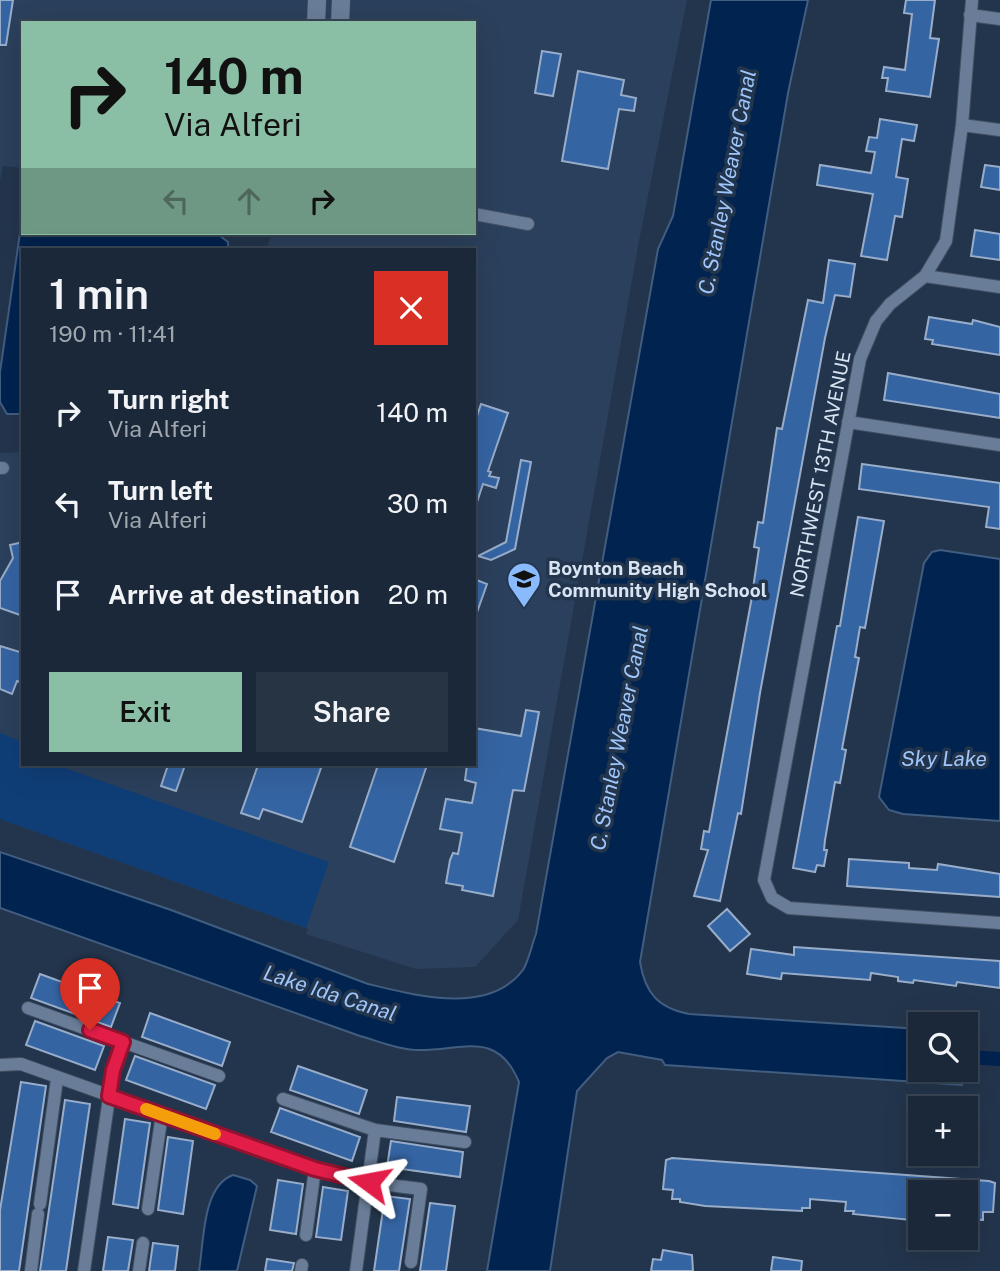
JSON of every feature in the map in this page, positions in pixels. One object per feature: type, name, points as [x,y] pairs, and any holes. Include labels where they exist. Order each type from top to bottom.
[{"type":"street","points":[[316,21],[317,0]]},
{"type":"street","points":[[340,21],[341,0]]},
{"type":"street","name":"NORTHWEST 13TH AVENUE","points":[[972,0],[951,221],[942,251],[926,276],[890,304],[870,330],[860,359],[764,880],[772,898],[789,908],[1000,923]]},
{"type":"street","points":[[970,15],[1000,19]]},
{"type":"street","points":[[962,125],[1000,130]]},
{"type":"street","points":[[476,214],[528,224]]},
{"type":"street","points":[[926,276],[1000,287]]},
{"type":"street","points":[[848,422],[1000,444]]},
{"type":"street","points":[[28,1008],[219,1076]]},
{"type":"street","points":[[84,1271],[113,1070],[123,1042]]},
{"type":"street","points":[[0,1065],[21,1064],[315,1169],[369,1182],[421,1189],[410,1267]]},
{"type":"street","points":[[30,1271],[57,1079]]},
{"type":"street","points":[[283,1099],[375,1130],[465,1142]]},
{"type":"street","points":[[148,1209],[162,1114]]},
{"type":"street","points":[[356,1271],[375,1130]]},
{"type":"street","points":[[306,1235],[315,1169]]},
{"type":"street","points":[[139,1271],[143,1243]]},
{"type":"shaded area","name":"Boynton Beach Community High School","points":[[0,0],[687,0],[639,241],[518,920],[475,967],[416,969],[306,934],[308,929],[0,819],[0,453],[21,452],[21,766],[476,766],[476,248],[267,248],[271,235],[476,235],[476,21],[21,21],[21,168],[3,166],[0,181]]},
{"type":"shaded area","points":[[0,733],[21,741],[21,766],[66,766],[65,768],[329,862],[306,928],[0,819]]},
{"type":"water","name":"C. Stanley Weaver Canal","points":[[711,0],[808,0],[788,93],[640,962],[645,982],[655,997],[669,1008],[689,1014],[908,1028],[908,1081],[665,1065],[662,1060],[618,1052],[607,1058],[577,1091],[550,1271],[487,1271],[519,1082],[510,1065],[500,1055],[477,1046],[418,1050],[389,1045],[0,908],[0,852],[171,910],[368,984],[428,997],[471,998],[491,993],[508,984],[523,970],[536,934],[658,249],[673,216]]},
{"type":"water","points":[[21,226],[21,235],[219,235],[228,242],[228,248],[21,248],[21,414],[7,414],[0,402],[0,372]]},
{"type":"water","name":"Sky Lake","points":[[940,550],[1000,559],[1000,821],[903,814],[889,810],[879,797],[924,563],[932,552]]},
{"type":"water","points":[[917,1082],[963,1082],[962,1085]]},
{"type":"water","points":[[233,1175],[250,1180],[257,1186],[237,1271],[199,1271],[210,1203],[223,1181]]},
{"type":"building","points":[[0,0],[13,0],[6,45],[0,45]]},
{"type":"building","points":[[906,0],[935,0],[930,38],[939,39],[930,97],[886,91],[888,78],[882,78],[884,67],[905,70],[912,14],[904,13]]},
{"type":"building","points":[[542,51],[561,54],[553,96],[535,93]]},
{"type":"building","points":[[578,71],[624,80],[621,95],[636,98],[634,111],[619,109],[608,169],[562,161]]},
{"type":"building","points":[[880,119],[917,125],[914,141],[902,139],[896,177],[908,179],[902,217],[895,216],[887,260],[861,256],[873,194],[817,185],[820,165],[871,173],[875,152],[866,151],[869,137],[877,138]]},
{"type":"building","points":[[985,165],[1000,167],[1000,190],[981,187]]},
{"type":"building","points":[[975,230],[1000,234],[1000,260],[971,256]]},
{"type":"building","points":[[829,260],[855,264],[850,297],[835,295],[825,338],[760,693],[741,814],[738,813],[720,901],[694,896],[708,850],[701,849],[704,831],[709,832],[751,602],[759,548],[754,547],[758,522],[763,523],[777,428],[782,429],[808,300],[823,303]]},
{"type":"building","points":[[929,317],[972,324],[973,320],[1000,327],[1000,355],[932,344],[933,340],[925,339]]},
{"type":"building","points":[[888,373],[1000,394],[1000,418],[884,400]]},
{"type":"building","points":[[481,404],[508,413],[488,471],[491,472],[489,476],[499,478],[496,488],[483,484],[476,505],[476,419]]},
{"type":"building","points":[[521,460],[531,462],[515,549],[491,560],[478,556],[506,542]]},
{"type":"building","points":[[862,464],[1000,483],[1000,529],[986,527],[989,507],[859,489]]},
{"type":"building","points":[[858,517],[884,521],[865,628],[860,627],[855,657],[859,658],[842,749],[846,750],[840,783],[835,782],[825,840],[824,850],[827,850],[824,866],[817,865],[815,872],[793,868],[837,626],[840,626]]},
{"type":"building","points":[[21,542],[21,615],[0,608],[0,581],[13,558],[10,545]]},
{"type":"building","points":[[476,580],[487,584],[476,615]]},
{"type":"building","points":[[0,646],[21,652],[21,682],[17,681],[12,694],[0,689]]},
{"type":"building","points":[[526,710],[539,712],[524,791],[513,790],[493,896],[462,890],[463,886],[446,883],[450,860],[453,853],[458,854],[462,833],[440,829],[446,799],[472,803],[476,783],[465,780],[467,766],[476,766],[476,728],[521,736]]},
{"type":"building","points":[[168,766],[185,766],[176,791],[161,786]]},
{"type":"building","points":[[258,766],[322,766],[302,822],[263,809],[259,819],[241,813]]},
{"type":"building","points":[[378,766],[427,766],[394,862],[350,847]]},
{"type":"building","points":[[849,859],[909,863],[909,868],[937,870],[938,864],[1000,874],[1000,897],[847,886]]},
{"type":"building","points":[[727,909],[750,934],[730,951],[708,926]]},
{"type":"building","points":[[794,947],[1000,961],[1000,988],[957,982],[956,986],[914,980],[913,983],[898,981],[898,977],[871,973],[870,980],[782,973],[781,979],[747,974],[751,949],[794,955]]},
{"type":"building","points":[[40,974],[120,1003],[111,1027],[31,998]]},
{"type":"building","points":[[150,1013],[230,1042],[222,1066],[142,1037]]},
{"type":"building","points":[[35,1021],[104,1046],[95,1070],[26,1045]]},
{"type":"building","points":[[135,1056],[215,1085],[206,1109],[126,1080]]},
{"type":"building","points":[[298,1066],[367,1090],[359,1114],[290,1090]]},
{"type":"building","points":[[21,1082],[46,1086],[19,1271],[0,1271],[0,1210]]},
{"type":"building","points":[[397,1097],[470,1106],[466,1132],[394,1121]]},
{"type":"building","points":[[65,1100],[90,1104],[66,1271],[40,1271]]},
{"type":"building","points":[[280,1108],[360,1137],[352,1161],[271,1132]]},
{"type":"building","points":[[125,1119],[150,1123],[138,1208],[113,1204]]},
{"type":"building","points":[[168,1137],[193,1141],[183,1214],[158,1210]]},
{"type":"building","points":[[391,1141],[463,1152],[460,1177],[387,1167]]},
{"type":"building","points":[[672,1158],[975,1180],[908,1180],[908,1220],[853,1214],[854,1211],[845,1211],[846,1202],[810,1199],[810,1208],[802,1208],[802,1211],[705,1206],[680,1202],[680,1199],[672,1199],[673,1190],[663,1189],[666,1160]]},
{"type":"building","points":[[278,1180],[303,1184],[296,1234],[270,1230]]},
{"type":"building","points":[[978,1180],[995,1183],[993,1212],[983,1212],[983,1220],[978,1220]]},
{"type":"building","points":[[323,1187],[348,1191],[341,1240],[316,1237]]},
{"type":"building","points":[[385,1196],[410,1199],[399,1271],[374,1271]]},
{"type":"building","points":[[430,1203],[455,1206],[446,1271],[420,1271]]},
{"type":"building","points":[[108,1237],[133,1240],[128,1271],[103,1271]]},
{"type":"building","points":[[153,1243],[178,1246],[175,1271],[149,1271]]},
{"type":"building","points":[[663,1250],[692,1255],[693,1271],[651,1271],[653,1259],[661,1260]]},
{"type":"building","points":[[773,1257],[802,1261],[801,1271],[771,1271]]},
{"type":"building","points":[[267,1259],[294,1263],[292,1271],[265,1271]]},
{"type":"waterway","name":"Lake Ida Canal","points":[[978,1058],[1000,1059]]},
{"type":"slow traffic","points":[[146,1109],[215,1134]]},
{"type":"place","name":"Boynton Beach Community High School","points":[[524,609]]},
{"type":"route","points":[[90,1030],[123,1042],[113,1070],[109,1096],[315,1169],[369,1182]]}]
